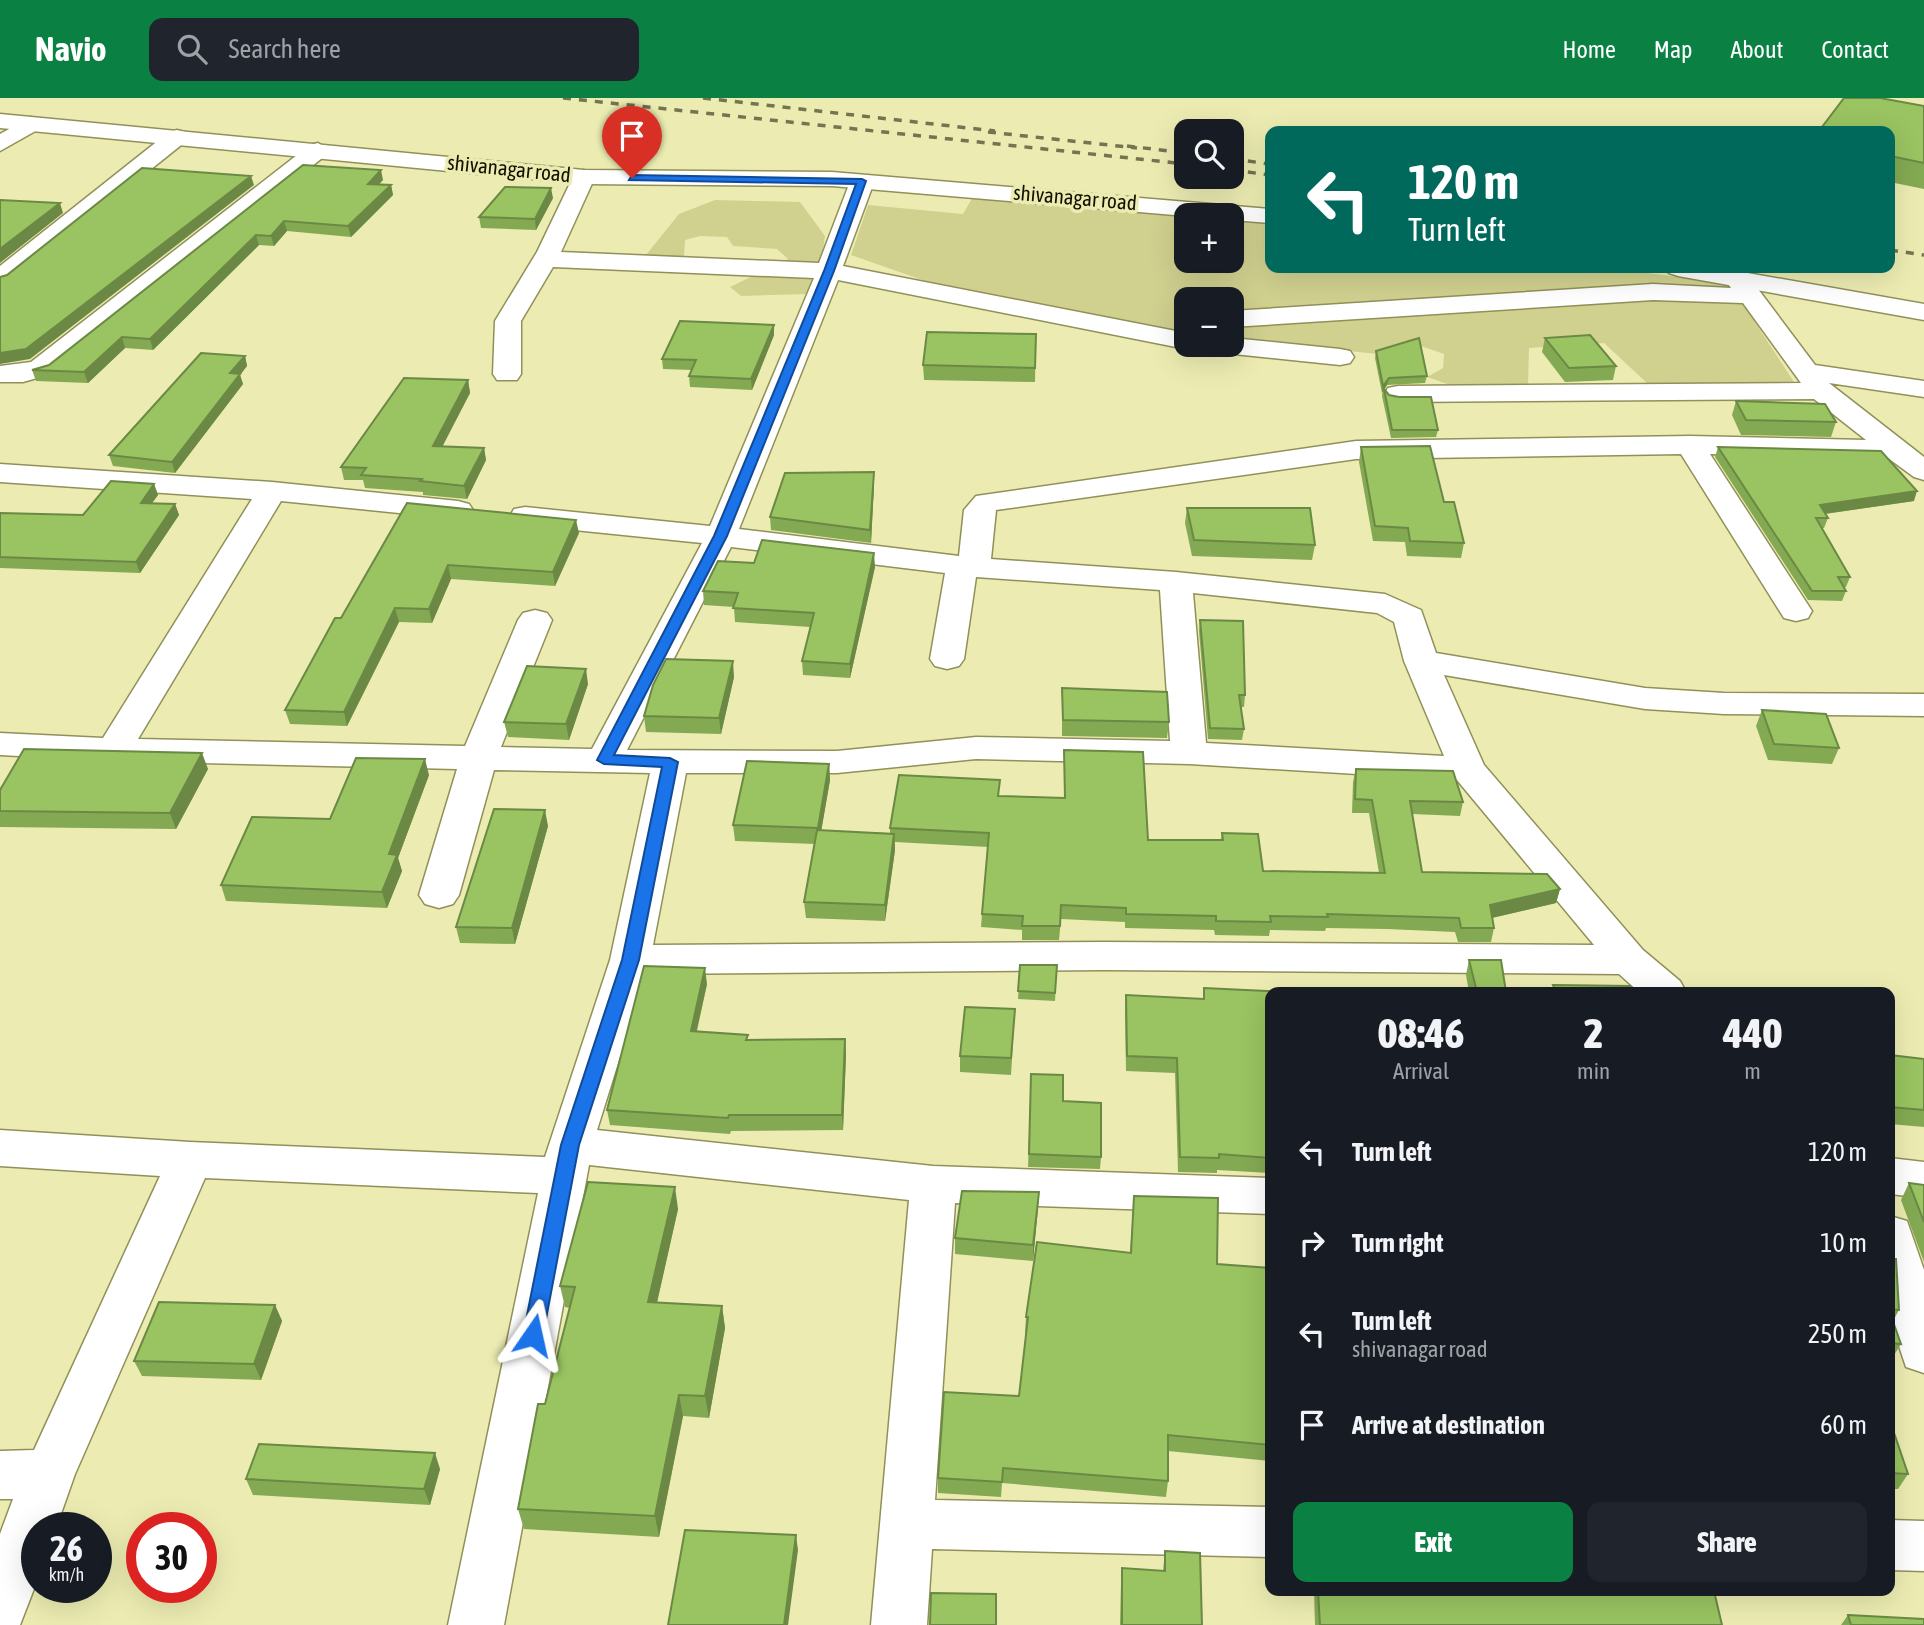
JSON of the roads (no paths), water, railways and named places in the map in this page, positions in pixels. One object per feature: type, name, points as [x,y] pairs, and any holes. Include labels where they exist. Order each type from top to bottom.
[{"type":"street","name":"shivanagar road","points":[[0,121],[584,177],[862,181],[1265,216]]},
{"type":"street","points":[[0,144],[31,124]]},
{"type":"street","points":[[0,278],[177,137]]},
{"type":"street","points":[[0,374],[23,374],[41,369],[318,150]]},
{"type":"street","points":[[508,374],[508,321],[545,259],[584,177]]},
{"type":"street","points":[[604,760],[720,536],[829,271],[862,181]]},
{"type":"street","points":[[545,259],[829,271],[1174,339]]},
{"type":"street","points":[[1695,273],[1744,287],[1924,312]]},
{"type":"street","points":[[1244,318],[1744,287]]},
{"type":"street","points":[[1744,287],[1815,382],[1924,471]]},
{"type":"street","points":[[1244,347],[1340,357]]},
{"type":"street","points":[[1398,394],[1815,382],[1924,389]]},
{"type":"street","points":[[947,659],[979,510],[981,505],[995,500],[1356,450],[1690,445],[1894,449]]},
{"type":"street","points":[[1690,445],[1796,611]]},
{"type":"street","points":[[0,472],[272,491],[720,536],[968,567],[1176,582],[1385,604],[1409,617],[1421,661],[1468,769],[1629,960],[1659,987]]},
{"type":"street","points":[[114,750],[272,491]]},
{"type":"street","points":[[1176,582],[1189,753]]},
{"type":"street","points":[[439,895],[479,757],[535,620]]},
{"type":"street","points":[[1421,661],[1606,694],[1801,706],[1853,702],[1924,705]]},
{"type":"street","points":[[0,744],[114,750],[670,762],[837,762],[976,748],[1189,753],[1468,769]]},
{"type":"street","points":[[476,1625],[567,1161],[630,960],[670,762]]},
{"type":"street","points":[[630,960],[1090,956],[1629,960]]},
{"type":"street","points":[[0,1148],[190,1160],[567,1161],[933,1185],[1265,1196]]},
{"type":"street","points":[[0,1605],[24,1475],[190,1160]]},
{"type":"street","points":[[1895,1177],[1924,1180]]},
{"type":"street","points":[[899,1625],[933,1185]]},
{"type":"street","points":[[1895,1252],[1924,1352]]},
{"type":"street","points":[[906,1524],[1265,1532]]},
{"type":"street","points":[[1895,1545],[1924,1546]]},
{"type":"railway","points":[[563,98],[1174,163]]},
{"type":"railway","points":[[703,98],[995,131]]},
{"type":"railway","points":[[988,132],[1137,148]]},
{"type":"railway","points":[[1127,146],[1174,152]]},
{"type":"railway","points":[[1244,161],[1265,163]]},
{"type":"railway","points":[[1244,172],[1265,174]]},
{"type":"railway","points":[[1895,251],[1924,255]]}]
